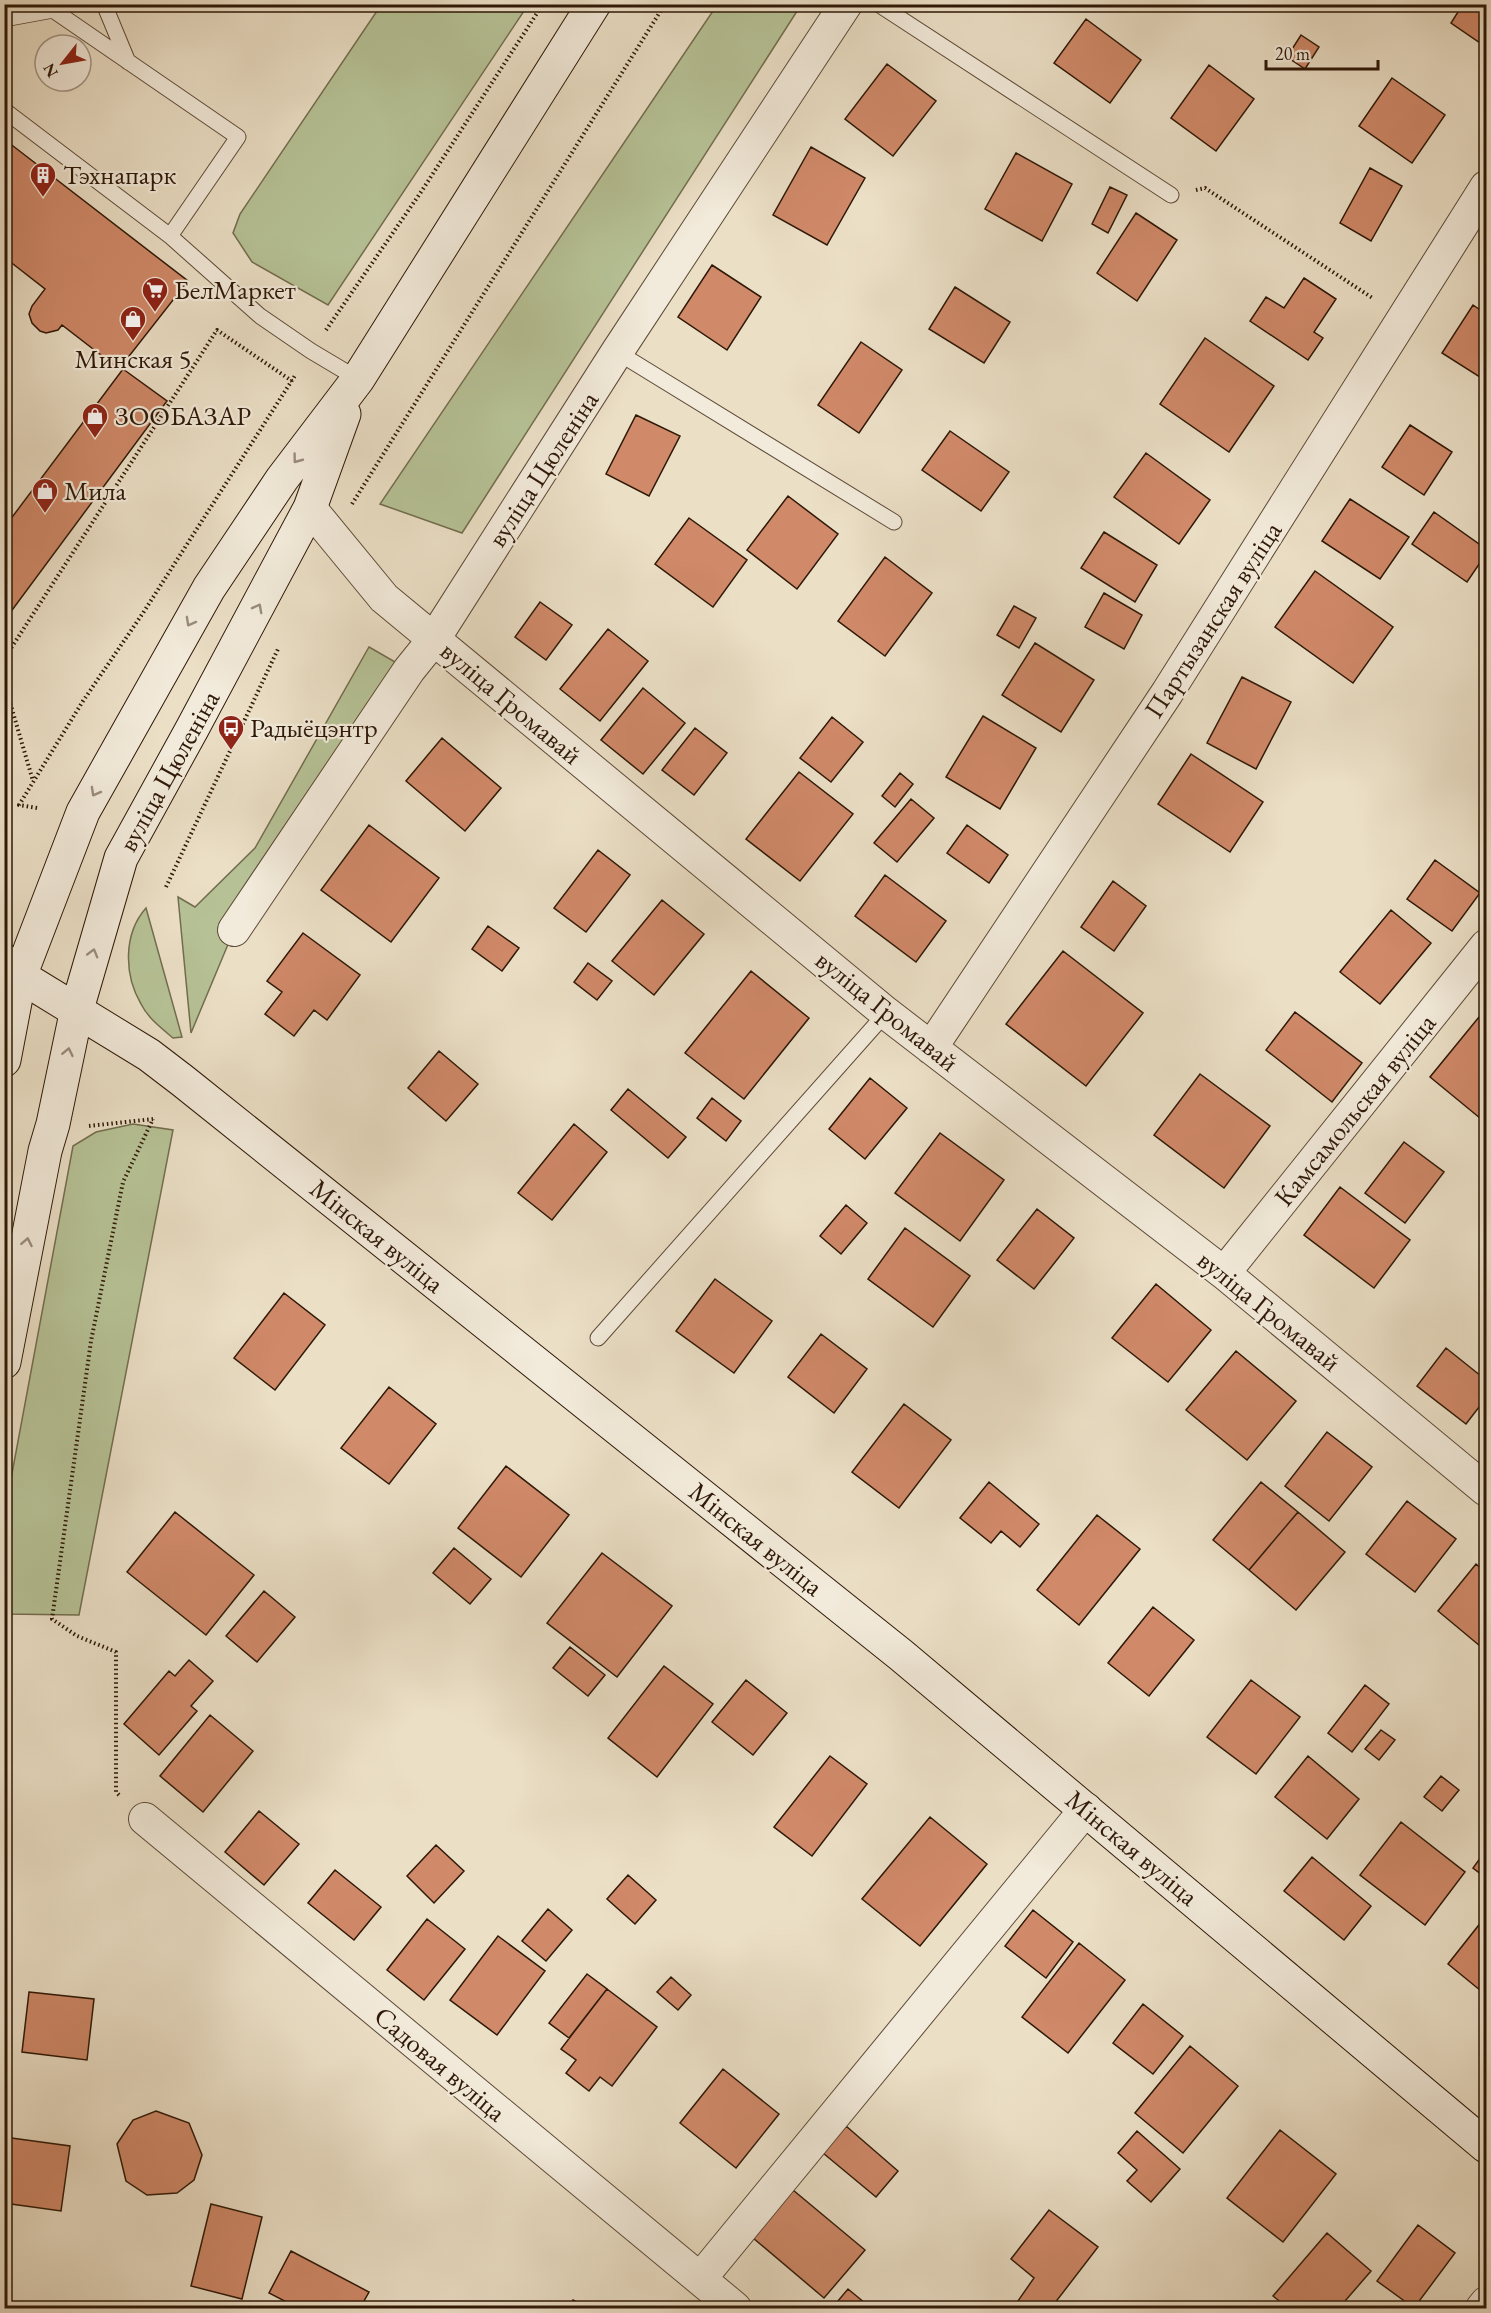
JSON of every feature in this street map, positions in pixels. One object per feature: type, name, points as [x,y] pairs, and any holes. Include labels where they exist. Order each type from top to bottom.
[{"type":"main road","name":"вуліца Цюленіна","points":[[4,1060],[13,968],[94,792],[209,588],[282,479],[357,379],[594,4]]},
{"type":"main road","name":"вуліца Цюленіна","points":[[4,1362],[45,1151],[53,1124],[77,1009],[121,858],[310,508],[357,379]]},
{"type":"main road","name":"Мінская вуліца","points":[[13,968],[149,1055],[183,1081],[901,1655],[1486,2146]]},
{"type":"street","name":"вуліца Цюленіна","points":[[234,930],[409,670],[434,639],[617,352],[846,4]]},
{"type":"street","name":"Партызанская вуліца","points":[[931,1048],[1167,693],[1405,319],[1486,187]]},
{"type":"street","name":"вуліца Громавай","points":[[310,508],[384,598],[886,1013],[1224,1273],[1486,1490]]},
{"type":"street","name":"Камсамольская вуліца","points":[[1224,1273],[1486,946]]},
{"type":"street","points":[[700,2279],[1086,1809]]},
{"type":"street","name":"Садовая вуліца","points":[[145,1819],[735,2308]]},
{"type":"street","points":[[1482,2308],[1486,2303]]},
{"type":"lane","points":[[104,4],[128,62]]},
{"type":"lane","points":[[878,4],[1171,195]]},
{"type":"lane","points":[[4,19],[53,10],[238,137],[170,236]]},
{"type":"lane","points":[[4,111],[170,236],[260,316],[357,379]]},
{"type":"lane","points":[[617,352],[894,522]]},
{"type":"lane","points":[[598,1338],[886,1013]]},
{"type":"path","points":[[37,808],[19,805],[83,701],[143,613],[311,351],[421,192],[543,4]]},
{"type":"path","points":[[332,536],[665,4]]},
{"type":"path","points":[[1171,195],[1205,188],[1405,319]]},
{"type":"path","points":[[4,659],[217,330],[292,381]]},
{"type":"path","points":[[166,887],[281,643]]},
{"type":"path","points":[[4,682],[34,781]]},
{"type":"path","points":[[87,1126],[153,1119],[123,1182],[95,1319],[52,1619],[77,1636],[116,1652],[116,1792],[145,1819]]},
{"type":"green space","points":[[381,5],[528,5],[328,305],[252,262],[233,233],[240,214]]},
{"type":"green space","points":[[717,5],[801,5],[462,533],[380,504]]},
{"type":"green space","points":[[369,647],[409,670],[234,930],[191,1033],[178,897],[195,907],[255,848]]},
{"type":"green space","points":[[146,908],[182,1037],[173,1038],[159,1027],[141,1004],[131,980],[128,955],[130,942],[138,918]]},
{"type":"green space","points":[[133,1124],[173,1130],[79,1615],[5,1614],[5,1511],[73,1146],[96,1132]]},
{"type":"building","points":[[1463,4],[1486,4],[1486,47],[1451,23]]},
{"type":"building","points":[[1086,19],[1141,60],[1110,103],[1054,63]]},
{"type":"building","points":[[1301,35],[1319,47],[1305,69],[1287,57]]},
{"type":"building","points":[[887,64],[936,101],[893,156],[845,119]]},
{"type":"building","points":[[1209,65],[1254,99],[1216,151],[1171,118]]},
{"type":"building","points":[[1392,78],[1445,115],[1412,163],[1359,126]]},
{"type":"building","name":"Тэхнапарк","points":[[4,139],[188,281],[119,369],[62,325],[58,330],[46,333],[40,331],[32,323],[29,314],[32,306],[45,289],[4,257]]},
{"type":"building","points":[[811,147],[865,178],[827,245],[773,215]]},
{"type":"building","points":[[1016,153],[1072,184],[1042,241],[985,209]]},
{"type":"building","points":[[1370,168],[1402,186],[1371,241],[1340,223]]},
{"type":"building","points":[[1110,187],[1127,195],[1108,233],[1092,224]]},
{"type":"building","points":[[1136,213],[1177,240],[1137,301],[1097,273]]},
{"type":"building","points":[[712,265],[761,297],[727,350],[678,317]]},
{"type":"building","points":[[1304,278],[1336,299],[1314,332],[1323,338],[1308,360],[1250,321],[1266,297],[1284,308]]},
{"type":"building","points":[[955,287],[1010,322],[984,363],[929,329]]},
{"type":"building","points":[[1473,305],[1486,314],[1486,381],[1442,353]]},
{"type":"building","points":[[1205,338],[1274,386],[1229,452],[1160,404]]},
{"type":"building","points":[[861,342],[902,370],[859,433],[818,405]]},
{"type":"building","points":[[123,369],[167,401],[4,621],[4,528]]},
{"type":"building","points":[[636,415],[680,436],[649,496],[606,474]]},
{"type":"building","points":[[1410,425],[1452,452],[1424,495],[1382,467]]},
{"type":"building","points":[[950,431],[1009,472],[981,511],[922,470]]},
{"type":"building","points":[[1146,453],[1210,500],[1179,544],[1114,497]]},
{"type":"building","points":[[788,496],[838,534],[797,589],[747,550]]},
{"type":"building","points":[[1350,499],[1409,537],[1380,579],[1322,541]]},
{"type":"building","points":[[1434,512],[1486,549],[1486,554],[1467,582],[1412,544]]},
{"type":"building","points":[[689,518],[747,560],[713,607],[655,564]]},
{"type":"building","points":[[1104,532],[1157,565],[1135,602],[1081,568]]},
{"type":"building","points":[[885,557],[932,593],[885,656],[838,621]]},
{"type":"building","points":[[1315,571],[1393,627],[1353,683],[1275,627]]},
{"type":"building","points":[[1104,593],[1142,615],[1124,649],[1085,627]]},
{"type":"building","points":[[540,602],[572,625],[546,660],[515,637]]},
{"type":"building","points":[[1014,606],[1036,618],[1019,648],[997,635]]},
{"type":"building","points":[[608,629],[648,661],[600,721],[560,689]]},
{"type":"building","points":[[1035,643],[1094,680],[1061,732],[1002,695]]},
{"type":"building","points":[[1242,677],[1291,702],[1256,769],[1207,743]]},
{"type":"building","points":[[643,688],[685,723],[643,774],[601,740]]},
{"type":"building","points":[[983,716],[1036,748],[1000,809],[946,777]]},
{"type":"building","points":[[832,717],[863,742],[831,782],[800,758]]},
{"type":"building","points":[[695,728],[727,753],[694,795],[662,770]]},
{"type":"building","points":[[442,738],[501,788],[465,831],[406,781]]},
{"type":"building","points":[[1191,754],[1263,802],[1230,852],[1158,804]]},
{"type":"building","points":[[799,772],[853,814],[800,881],[746,839]]},
{"type":"building","points":[[900,773],[913,784],[895,807],[882,796]]},
{"type":"building","points":[[911,799],[934,818],[897,862],[874,843]]},
{"type":"building","points":[[369,825],[439,878],[391,942],[321,890]]},
{"type":"building","points":[[967,825],[1008,855],[989,883],[947,853]]},
{"type":"building","points":[[598,850],[630,875],[586,932],[554,908]]},
{"type":"building","points":[[1435,860],[1480,893],[1452,931],[1407,899]]},
{"type":"building","points":[[885,875],[946,921],[916,962],[855,916]]},
{"type":"building","points":[[1113,881],[1146,906],[1114,951],[1081,927]]},
{"type":"building","points":[[662,900],[704,934],[654,995],[612,961]]},
{"type":"building","points":[[1391,910],[1431,943],[1380,1004],[1340,972]]},
{"type":"building","points":[[488,926],[519,948],[502,971],[472,949]]},
{"type":"building","points":[[303,933],[360,975],[327,1020],[314,1010],[294,1036],[265,1014],[282,992],[267,981]]},
{"type":"building","points":[[1063,951],[1143,1013],[1086,1086],[1006,1024]]},
{"type":"building","points":[[588,963],[612,981],[597,1000],[574,982]]},
{"type":"building","points":[[751,971],[809,1018],[744,1099],[685,1053]]},
{"type":"building","points":[[1295,1012],[1362,1063],[1332,1102],[1266,1050]]},
{"type":"building","points":[[1479,1017],[1486,1024],[1486,1123],[1430,1077]]},
{"type":"building","points":[[439,1051],[478,1084],[446,1121],[408,1088]]},
{"type":"building","points":[[1200,1074],[1270,1126],[1224,1188],[1154,1135]]},
{"type":"building","points":[[870,1078],[907,1108],[865,1159],[829,1129]]},
{"type":"building","points":[[628,1089],[686,1137],[668,1158],[611,1110]]},
{"type":"building","points":[[712,1098],[741,1121],[726,1141],[697,1118]]},
{"type":"building","points":[[574,1124],[607,1152],[552,1220],[518,1193]]},
{"type":"building","points":[[940,1133],[1004,1180],[960,1241],[895,1193]]},
{"type":"building","points":[[1404,1142],[1444,1172],[1405,1223],[1365,1193]]},
{"type":"building","points":[[1340,1187],[1410,1240],[1374,1288],[1304,1235]]},
{"type":"building","points":[[846,1205],[867,1223],[841,1254],[820,1236]]},
{"type":"building","points":[[1037,1209],[1074,1238],[1034,1289],[997,1260]]},
{"type":"building","points":[[905,1228],[970,1276],[933,1327],[868,1279]]},
{"type":"building","points":[[715,1279],[772,1321],[734,1373],[676,1331]]},
{"type":"building","points":[[1156,1284],[1211,1330],[1168,1382],[1112,1338]]},
{"type":"building","points":[[284,1293],[325,1325],[275,1390],[234,1358]]},
{"type":"building","points":[[821,1334],[867,1369],[834,1413],[788,1377]]},
{"type":"building","points":[[1446,1348],[1486,1380],[1486,1398],[1466,1424],[1417,1386]]},
{"type":"building","points":[[1236,1351],[1296,1401],[1247,1460],[1186,1410]]},
{"type":"building","points":[[389,1387],[436,1424],[389,1484],[341,1448]]},
{"type":"building","points":[[904,1404],[951,1440],[899,1508],[852,1472]]},
{"type":"building","points":[[1327,1432],[1372,1467],[1329,1521],[1285,1486]]},
{"type":"building","points":[[506,1466],[569,1515],[521,1577],[458,1528]]},
{"type":"building","points":[[989,1482],[1039,1524],[1020,1547],[1001,1531],[991,1543],[960,1518]]},
{"type":"building","points":[[1261,1482],[1298,1512],[1249,1570],[1213,1540]]},
{"type":"building","points":[[1407,1501],[1456,1539],[1415,1592],[1366,1554]]},
{"type":"building","points":[[175,1512],[254,1575],[206,1635],[127,1572]]},
{"type":"building","points":[[1298,1512],[1345,1552],[1296,1610],[1249,1570]]},
{"type":"building","points":[[1097,1515],[1140,1549],[1079,1625],[1037,1590]]},
{"type":"building","points":[[454,1548],[491,1579],[470,1604],[433,1573]]},
{"type":"building","points":[[602,1553],[672,1606],[617,1677],[547,1623]]},
{"type":"building","points":[[1476,1564],[1486,1573],[1486,1651],[1438,1611]]},
{"type":"building","points":[[264,1591],[295,1617],[257,1662],[226,1636]]},
{"type":"building","points":[[1153,1607],[1194,1640],[1149,1696],[1108,1663]]},
{"type":"building","points":[[570,1647],[605,1675],[588,1696],[553,1668]]},
{"type":"building","points":[[189,1660],[213,1681],[191,1706],[197,1711],[159,1755],[124,1724],[169,1671],[175,1676]]},
{"type":"building","points":[[664,1666],[713,1704],[657,1777],[608,1738]]},
{"type":"building","points":[[746,1680],[787,1713],[753,1755],[712,1722]]},
{"type":"building","points":[[1251,1680],[1300,1717],[1256,1774],[1207,1737]]},
{"type":"building","points":[[1365,1685],[1389,1704],[1352,1752],[1328,1733]]},
{"type":"building","points":[[210,1715],[253,1751],[203,1812],[160,1776]]},
{"type":"building","points":[[1381,1730],[1395,1740],[1379,1760],[1365,1749]]},
{"type":"building","points":[[830,1756],[867,1784],[812,1856],[774,1827]]},
{"type":"building","points":[[1308,1756],[1359,1799],[1327,1839],[1275,1797]]},
{"type":"building","points":[[1441,1776],[1459,1790],[1442,1811],[1424,1797]]},
{"type":"building","points":[[259,1811],[299,1844],[264,1885],[225,1852]]},
{"type":"building","points":[[930,1817],[987,1864],[920,1946],[862,1899]]},
{"type":"building","points":[[1401,1822],[1465,1872],[1425,1925],[1360,1875]]},
{"type":"building","points":[[436,1845],[464,1871],[434,1903],[407,1876]]},
{"type":"building","points":[[1486,1850],[1486,1878],[1473,1868]]},
{"type":"building","points":[[1312,1857],[1371,1906],[1344,1940],[1284,1891]]},
{"type":"building","points":[[335,1870],[381,1907],[354,1940],[308,1903]]},
{"type":"building","points":[[628,1875],[656,1900],[635,1924],[607,1899]]},
{"type":"building","points":[[548,1909],[572,1930],[546,1961],[522,1941]]},
{"type":"building","points":[[1033,1910],[1073,1942],[1046,1978],[1005,1946]]},
{"type":"building","points":[[1486,1916],[1486,1995],[1448,1964]]},
{"type":"building","points":[[427,1919],[465,1949],[424,2000],[387,1970]]},
{"type":"building","points":[[498,1936],[545,1971],[497,2035],[450,2000]]},
{"type":"building","points":[[1079,1943],[1125,1980],[1068,2053],[1022,2017]]},
{"type":"building","points":[[587,1974],[607,1989],[569,2038],[549,2023]]},
{"type":"building","points":[[671,1977],[691,1995],[678,2010],[657,1992]]},
{"type":"building","points":[[607,1989],[657,2027],[612,2086],[600,2077],[589,2091],[566,2073],[576,2060],[561,2049]]},
{"type":"building","points":[[29,1992],[94,1999],[87,2060],[22,2052]]},
{"type":"building","points":[[1143,2004],[1183,2036],[1153,2074],[1113,2043]]},
{"type":"building","points":[[1190,2046],[1238,2086],[1183,2153],[1135,2113]]},
{"type":"building","points":[[723,2069],[779,2114],[736,2168],[680,2123]]},
{"type":"building","points":[[156,2111],[189,2123],[202,2155],[194,2180],[177,2193],[147,2195],[126,2181],[117,2144],[133,2120]]},
{"type":"building","points":[[846,2126],[898,2171],[876,2197],[823,2153]]},
{"type":"building","points":[[1280,2130],[1336,2174],[1283,2242],[1227,2198]]},
{"type":"building","points":[[1137,2131],[1180,2169],[1151,2202],[1127,2181],[1137,2170],[1118,2153]]},
{"type":"building","points":[[4,2137],[70,2146],[61,2211],[4,2203]]},
{"type":"building","points":[[793,2190],[865,2250],[824,2298],[753,2238]]},
{"type":"building","points":[[211,2204],[262,2217],[242,2299],[191,2286]]},
{"type":"building","points":[[1049,2210],[1098,2247],[1051,2308],[1013,2308],[1034,2278],[1011,2259]]},
{"type":"building","points":[[1418,2225],[1455,2253],[1414,2308],[1377,2281]]},
{"type":"building","points":[[1327,2233],[1371,2271],[1339,2308],[1288,2308],[1273,2296]]},
{"type":"building","points":[[291,2251],[369,2292],[360,2308],[298,2308],[269,2293]]},
{"type":"building","points":[[848,2289],[871,2308],[832,2308]]},
{"type":"building","points":[[573,2300],[587,2308],[568,2308]]},
{"type":"place","name":"Тэхнапарк","points":[[43,198]]},
{"type":"place","name":"БелМаркет","points":[[155,313]]},
{"type":"place","name":"Минская 5","points":[[133,342]]},
{"type":"place","name":"ЗООБАЗАР","points":[[95,439]]},
{"type":"place","name":"Мила","points":[[45,514]]},
{"type":"place","name":"Радыёцэнтр","points":[[231,751]]}]
